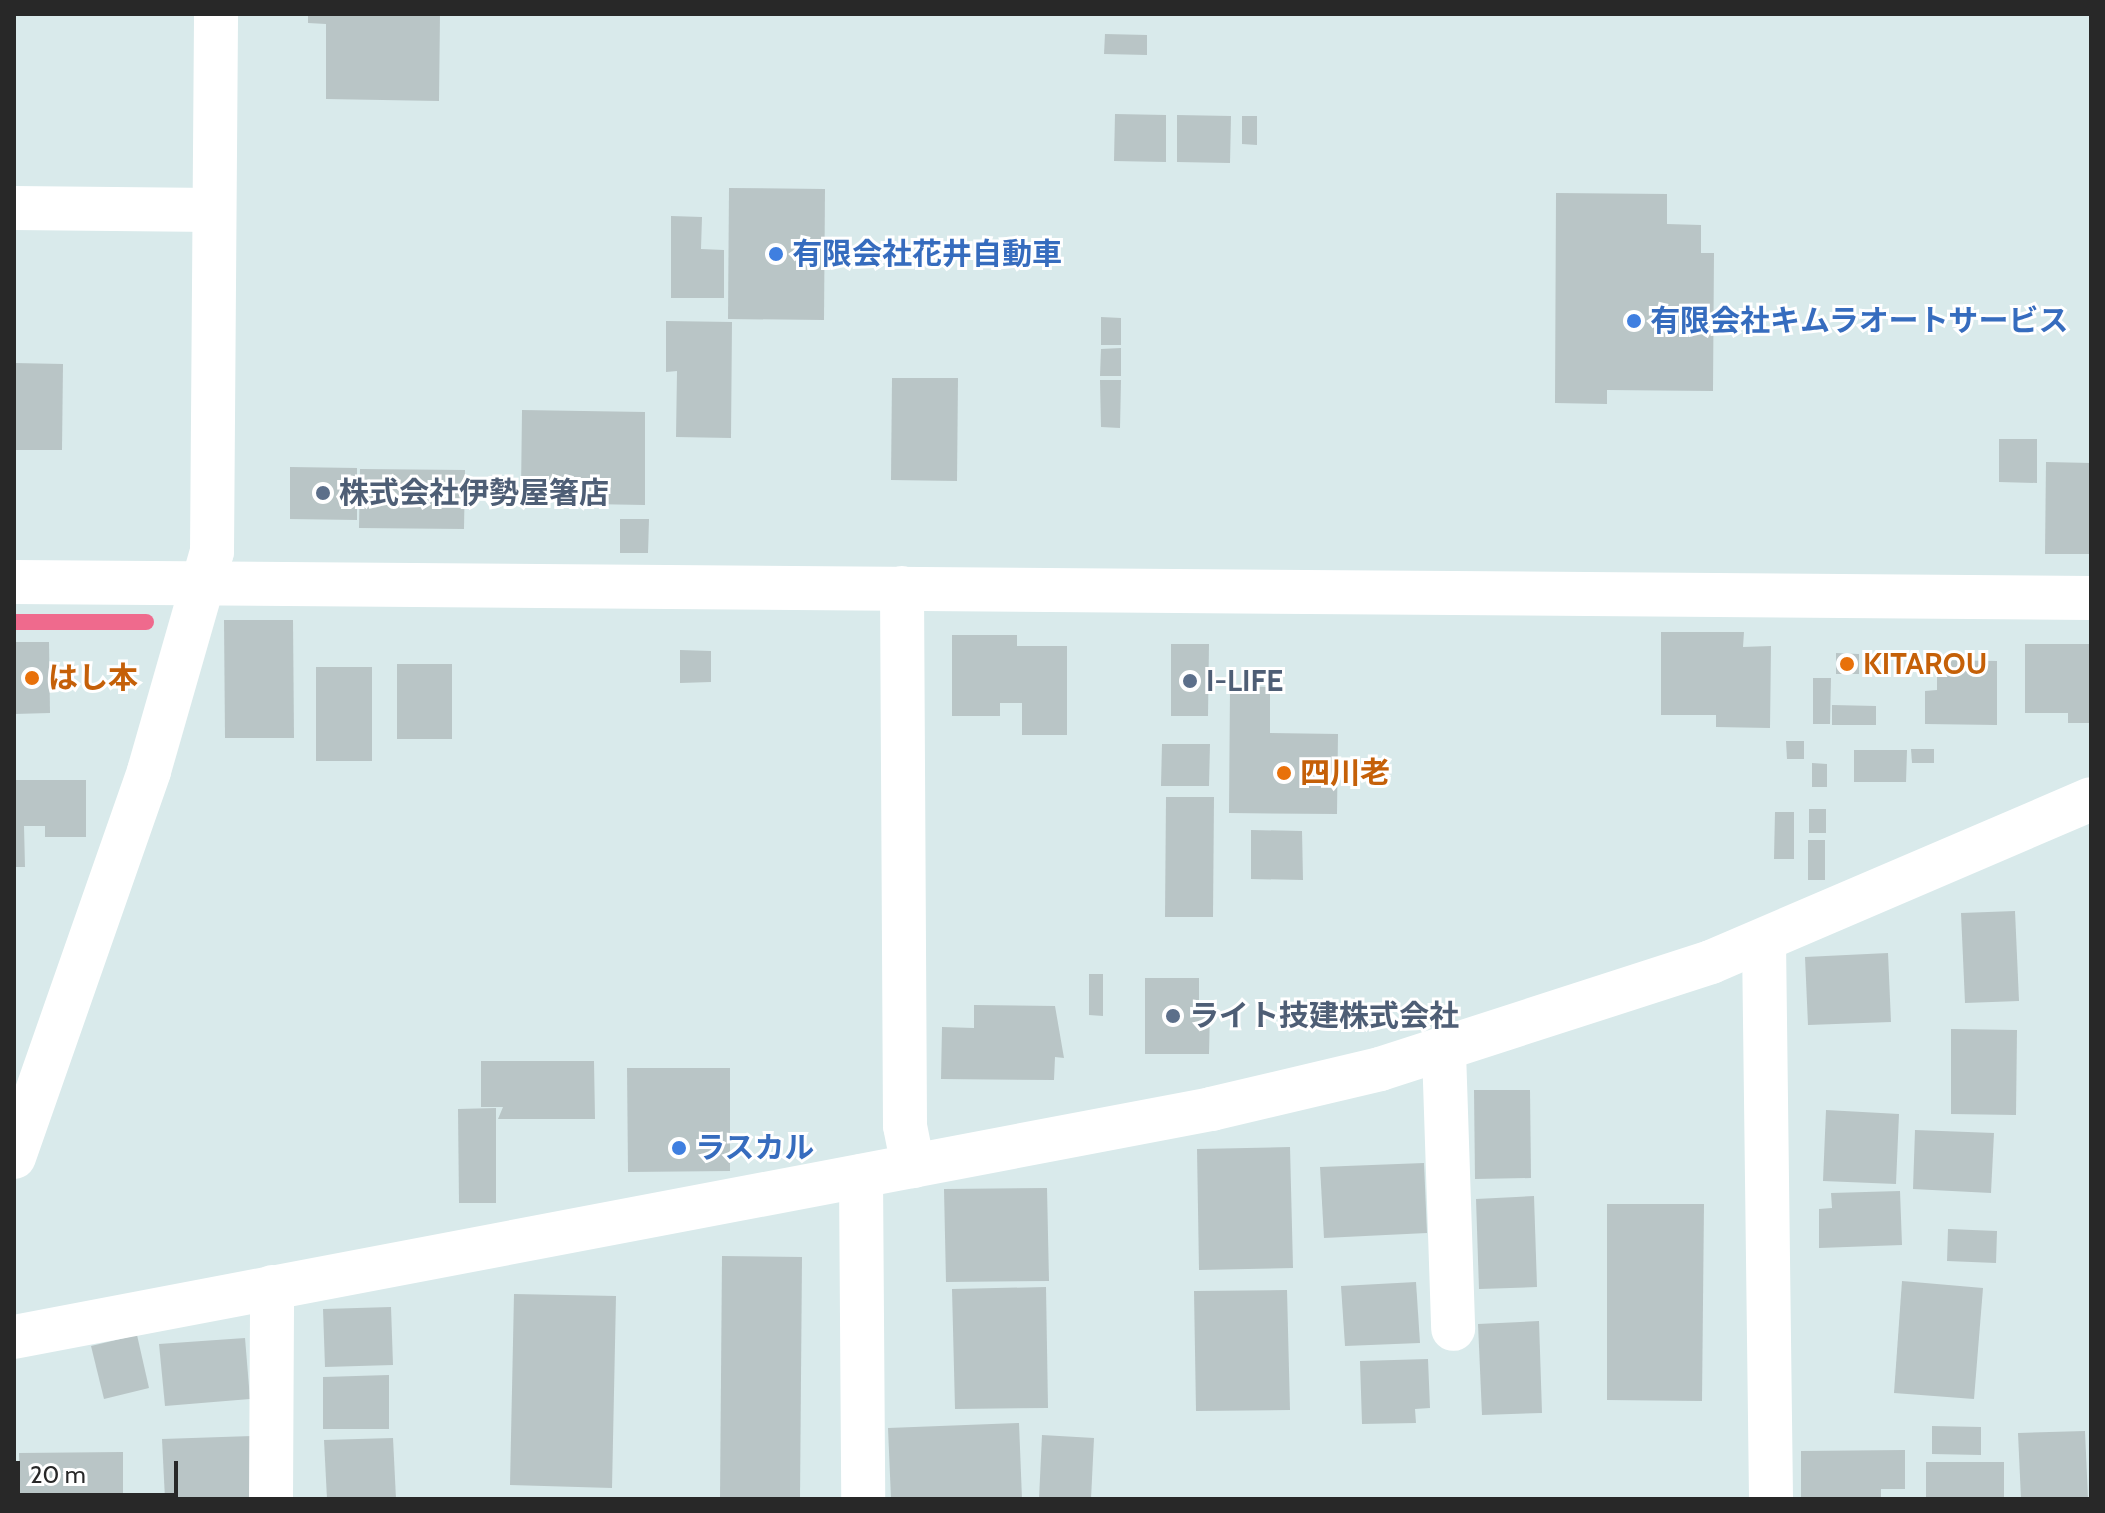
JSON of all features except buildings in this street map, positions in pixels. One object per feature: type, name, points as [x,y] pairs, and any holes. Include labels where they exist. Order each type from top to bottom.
[{"type":"street","points":[[14,1157],[149,771],[212,543],[216,14]]},
{"type":"street","points":[[14,208],[214,210]]},
{"type":"street","points":[[14,582],[2091,598]]},
{"type":"street","points":[[902,588],[905,1126],[913,1166]]},
{"type":"street","points":[[14,1337],[1225,1106],[1444,1052],[1764,941],[2091,799]]},
{"type":"street","points":[[1764,941],[1771,1499]]},
{"type":"street","points":[[1444,1052],[1453,1329]]},
{"type":"street","points":[[861,1176],[863,1499]]},
{"type":"street","points":[[271,1499],[272,1287]]},
{"type":"waterway","points":[[14,622],[146,622]]},
{"type":"place","name":"有限会社花井自動車","points":[[776,254]]},
{"type":"place","name":"有限会社キムラオートサービス","points":[[1634,321]]},
{"type":"place","name":"株式会社伊勢屋箸店","points":[[323,493]]},
{"type":"place","name":"KITAROU","points":[[1847,664]]},
{"type":"place","name":"はし本","points":[[32,678]]},
{"type":"place","name":"I-LIFE","points":[[1190,681]]},
{"type":"place","name":"四川老","points":[[1284,773]]},
{"type":"place","name":"ライト技建株式会社","points":[[1173,1016]]},
{"type":"place","name":"ラスカル","points":[[679,1148]]}]
